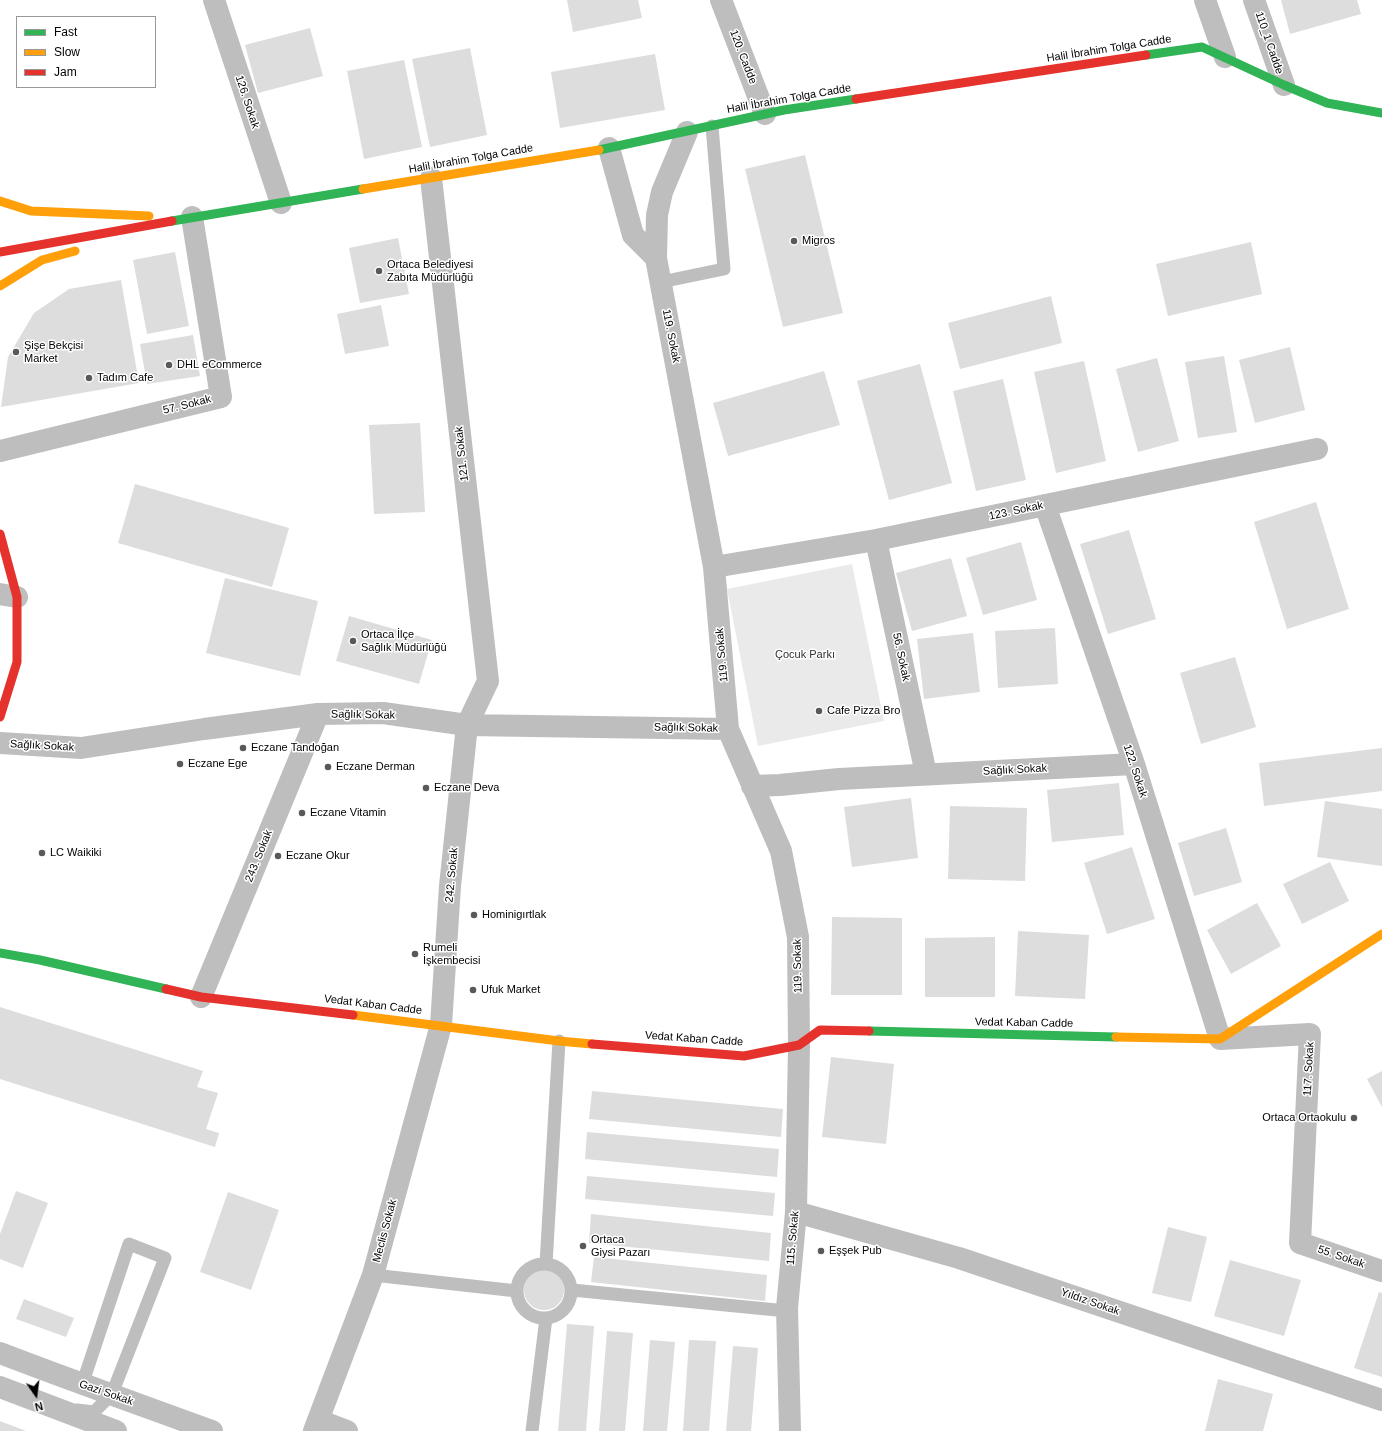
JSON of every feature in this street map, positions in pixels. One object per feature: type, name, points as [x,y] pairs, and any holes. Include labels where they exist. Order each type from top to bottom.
[{"type":"street","name":"126. Sokak","points":[[214,0],[281,203]]},
{"type":"street","name":"120. Cadde","points":[[721,0],[765,114]]},
{"type":"street","points":[[1205,0],[1225,57]]},
{"type":"street","name":"110_1 Cadde","points":[[1254,0],[1284,86]]},
{"type":"street","name":"Halil İbrahim Tolga Cadde","points":[[192,217],[609,148],[784,110],[1202,47],[1284,86],[1327,103],[1382,113]]},
{"type":"street","name":"119. Sokak","points":[[687,132],[662,192],[657,215],[656,258],[714,567],[728,729],[781,851],[798,937],[800,1045]]},
{"type":"street","points":[[609,148],[633,235],[656,258]]},
{"type":"street","name":"121. Sokak","points":[[431,178],[488,681],[468,725]]},
{"type":"street","points":[[0,202],[31,211],[192,217]]},
{"type":"street","points":[[102,243],[192,217]]},
{"type":"street","points":[[0,252],[192,217]]},
{"type":"street","name":"57. Sokak","points":[[0,451],[221,397],[192,217]]},
{"type":"street","points":[[0,286],[42,260],[87,247]]},
{"type":"street","name":"123. Sokak","points":[[714,567],[876,540],[1317,449]]},
{"type":"street","name":"122. Sokak","points":[[1045,505],[1134,764],[1220,1039]]},
{"type":"street","points":[[0,534],[17,662],[0,717]]},
{"type":"street","name":"56. Sokak","points":[[876,540],[926,774]]},
{"type":"street","name":"Sağlık Sokak","points":[[0,743],[81,748],[204,729],[318,714],[383,713],[468,725],[728,729]]},
{"type":"street","name":"243. Sokak","points":[[201,997],[318,714]]},
{"type":"street","name":"242. Sokak","points":[[441,1025],[450,886],[468,725]]},
{"type":"street","name":"Sağlık Sokak","points":[[752,786],[780,785],[839,779],[1134,764]]},
{"type":"street","points":[[1220,1039],[1382,934]]},
{"type":"street","name":"Vedat Kaban Cadde","points":[[0,952],[201,997],[441,1025],[559,1041],[744,1056],[800,1045],[820,1030],[1220,1039]]},
{"type":"street","name":"Meclis Sokak","points":[[316,1426],[373,1275],[441,1025]]},
{"type":"street","name":"117. Sokak","points":[[1220,1039],[1310,1034],[1300,1243]]},
{"type":"street","name":"115. Sokak","points":[[790,1431],[787,1311],[796,1212],[800,1045]]},
{"type":"street","name":"Yıldız Sokak","points":[[796,1212],[959,1258],[1382,1400]]},
{"type":"street","name":"55. Sokak","points":[[1300,1243],[1382,1271]]},
{"type":"street","name":"Gazi Sokak","points":[[0,1353],[82,1385],[112,1394],[212,1431]]},
{"type":"street","points":[[0,1388],[116,1431]]},
{"type":"street","points":[[316,1426],[346,1431]]},
{"type":"lane","points":[[661,282],[724,269],[712,126]]},
{"type":"lane","points":[[546,1264],[559,1041]]},
{"type":"lane","points":[[52,1407],[94,1412],[112,1394],[165,1258],[129,1244],[82,1385]]},
{"type":"lane","points":[[546,1264],[561,1270],[570,1282],[572,1290],[571,1299],[567,1306],[554,1316],[546,1318],[537,1317],[526,1310],[518,1300],[519,1282],[523,1274],[530,1268],[538,1265],[546,1264]]},
{"type":"lane","points":[[373,1275],[518,1291]]},
{"type":"lane","points":[[572,1290],[787,1311]]},
{"type":"lane","points":[[532,1431],[546,1318]]},
{"type":"green space","name":"Çocuk Parkı","points":[[852,564],[884,721],[758,746],[727,589]]},
{"type":"building","points":[[567,0],[638,0],[642,18],[573,32]]},
{"type":"building","points":[[1281,0],[1357,0],[1361,14],[1290,34]]},
{"type":"building","points":[[310,28],[323,76],[258,93],[245,45]]},
{"type":"building","points":[[470,48],[487,135],[430,147],[412,59]]},
{"type":"building","points":[[655,54],[665,110],[560,128],[551,72]]},
{"type":"building","points":[[404,60],[422,147],[364,159],[347,71]]},
{"type":"building","name":"Migros","points":[[805,155],[843,313],[783,327],[745,169]]},
{"type":"building","name":"Ortaca Belediyesi Zabıta Müdürlüğü","points":[[398,238],[409,294],[360,303],[349,248]]},
{"type":"building","points":[[1251,242],[1262,294],[1168,316],[1156,264]]},
{"type":"building","points":[[175,252],[189,326],[147,334],[133,260]]},
{"type":"building","points":[[121,280],[139,383],[1,407],[8,357],[34,313],[69,289]]},
{"type":"building","points":[[1051,296],[1062,343],[960,369],[948,323]]},
{"type":"building","points":[[381,305],[389,346],[345,354],[337,314]]},
{"type":"building","points":[[193,335],[200,376],[147,384],[140,344]]},
{"type":"building","points":[[1290,347],[1305,410],[1255,423],[1239,360]]},
{"type":"building","points":[[1224,356],[1237,432],[1198,438],[1185,362]]},
{"type":"building","points":[[1157,358],[1179,441],[1138,452],[1116,369]]},
{"type":"building","points":[[1084,361],[1106,461],[1056,473],[1034,372]]},
{"type":"building","points":[[920,364],[952,483],[889,500],[857,381]]},
{"type":"building","points":[[824,371],[840,425],[728,456],[713,403]]},
{"type":"building","points":[[1003,379],[1026,480],[976,491],[953,391]]},
{"type":"building","points":[[420,423],[425,512],[374,514],[369,425]]},
{"type":"building","points":[[135,484],[289,528],[272,587],[118,543]]},
{"type":"building","points":[[1316,502],[1349,609],[1287,629],[1254,522]]},
{"type":"building","points":[[1129,530],[1156,619],[1108,634],[1080,544]]},
{"type":"building","points":[[1021,542],[1037,600],[983,615],[966,558]]},
{"type":"building","points":[[951,558],[967,616],[912,631],[896,573]]},
{"type":"building","points":[[225,578],[318,601],[300,676],[206,653]]},
{"type":"building","points":[[349,616],[432,640],[419,684],[336,661]]},
{"type":"building","points":[[1055,628],[1058,684],[998,688],[995,631]]},
{"type":"building","points":[[973,633],[980,692],[924,699],[917,639]]},
{"type":"building","points":[[1235,657],[1256,727],[1201,744],[1180,673]]},
{"type":"building","points":[[1382,748],[1382,791],[1264,806],[1259,763]]},
{"type":"building","points":[[1119,783],[1124,835],[1052,842],[1047,790]]},
{"type":"building","points":[[911,798],[918,858],[852,867],[844,807]]},
{"type":"building","points":[[1325,801],[1382,809],[1382,866],[1317,857]]},
{"type":"building","points":[[950,806],[1027,808],[1025,881],[948,879]]},
{"type":"building","points":[[1226,828],[1242,882],[1194,896],[1178,843]]},
{"type":"building","points":[[1132,847],[1155,919],[1107,934],[1084,863]]},
{"type":"building","points":[[1330,862],[1349,901],[1302,924],[1283,884]]},
{"type":"building","points":[[1257,903],[1281,946],[1231,974],[1207,930]]},
{"type":"building","points":[[832,917],[902,918],[902,995],[831,995]]},
{"type":"building","points":[[1018,931],[1089,935],[1085,999],[1015,996]]},
{"type":"building","points":[[995,937],[995,997],[925,997],[925,938]]},
{"type":"building","points":[[0,1007],[203,1071],[197,1087],[218,1093],[206,1129],[219,1133],[215,1147],[0,1079]]},
{"type":"building","points":[[831,1057],[894,1064],[886,1144],[822,1137]]},
{"type":"building","points":[[1382,1071],[1382,1107],[1367,1079]]},
{"type":"building","points":[[592,1091],[783,1109],[781,1137],[589,1119]]},
{"type":"building","points":[[587,1132],[779,1149],[777,1177],[585,1159]]},
{"type":"building","points":[[587,1176],[775,1193],[773,1216],[585,1199]]},
{"type":"building","points":[[16,1191],[48,1203],[23,1268],[0,1259],[0,1234]]},
{"type":"building","points":[[228,1192],[279,1210],[251,1290],[200,1272]]},
{"type":"building","points":[[591,1214],[771,1233],[769,1261],[589,1243]]},
{"type":"building","points":[[1168,1227],[1207,1237],[1191,1302],[1152,1293]]},
{"type":"building","points":[[594,1257],[767,1275],[765,1301],[591,1282]]},
{"type":"building","points":[[1230,1260],[1301,1280],[1284,1336],[1214,1316]]},
{"type":"building","points":[[544,1270],[552,1272],[558,1276],[562,1282],[564,1290],[562,1298],[558,1304],[552,1308],[544,1310],[536,1308],[530,1304],[526,1298],[524,1290],[526,1282],[530,1276],[536,1272]]},
{"type":"building","points":[[1379,1292],[1382,1293],[1382,1377],[1354,1368]]},
{"type":"building","points":[[24,1299],[74,1318],[66,1337],[16,1319]]},
{"type":"building","points":[[567,1324],[594,1326],[586,1431],[558,1431]]},
{"type":"building","points":[[607,1331],[633,1333],[625,1431],[599,1431]]},
{"type":"building","points":[[650,1340],[675,1342],[667,1431],[643,1431]]},
{"type":"building","points":[[689,1340],[716,1341],[709,1431],[683,1431]]},
{"type":"building","points":[[733,1346],[758,1348],[751,1431],[726,1431]]},
{"type":"building","points":[[1218,1379],[1273,1394],[1263,1431],[1205,1431]]},
{"type":"building","points":[[0,1421],[26,1431],[0,1431]]},
{"type":"traffic: fast","points":[[1146,55],[1202,47],[1327,103],[1382,113]]},
{"type":"traffic: fast","points":[[599,150],[784,110],[856,99]]},
{"type":"traffic: fast","points":[[172,221],[363,189]]},
{"type":"traffic: fast","points":[[0,953],[40,960],[166,989]]},
{"type":"traffic: fast","points":[[869,1031],[1116,1037]]},
{"type":"traffic: slow","points":[[363,189],[599,150]]},
{"type":"traffic: slow","points":[[0,201],[31,211],[149,216]]},
{"type":"traffic: slow","points":[[0,286],[42,260],[75,251]]},
{"type":"traffic: slow","points":[[1116,1037],[1220,1039],[1382,934]]},
{"type":"traffic: slow","points":[[353,1015],[592,1044]]},
{"type":"traffic: jam","points":[[856,99],[1146,55]]},
{"type":"traffic: jam","points":[[0,252],[172,221]]},
{"type":"traffic: jam","points":[[0,534],[17,597],[17,662],[0,717]]},
{"type":"traffic: jam","points":[[166,989],[201,997],[353,1015]]},
{"type":"traffic: jam","points":[[592,1044],[744,1056],[799,1045],[820,1030],[869,1031]]},
{"type":"place","name":"Migros","points":[[794,241]]},
{"type":"place","name":"Ortaca Belediyesi Zabıta Müdürlüğü","points":[[379,271]]},
{"type":"place","name":"Şişe Bekçisi Market","points":[[16,352]]},
{"type":"place","name":"DHL eCommerce","points":[[169,365]]},
{"type":"place","name":"Tadım Cafe","points":[[89,378]]},
{"type":"place","name":"Ortaca İlçe Sağlık Müdürlüğü","points":[[353,641]]},
{"type":"place","name":"Cafe Pizza Bro","points":[[819,711]]},
{"type":"place","name":"Eczane Tandoğan","points":[[243,748]]},
{"type":"place","name":"Eczane Ege","points":[[180,764]]},
{"type":"place","name":"Eczane Derman","points":[[328,767]]},
{"type":"place","name":"Eczane Deva","points":[[426,788]]},
{"type":"place","name":"Eczane Vitamin","points":[[302,813]]},
{"type":"place","name":"LC Waikiki","points":[[42,853]]},
{"type":"place","name":"Eczane Okur","points":[[278,856]]},
{"type":"place","name":"Hominigırtlak","points":[[474,915]]},
{"type":"place","name":"Rumeli İşkembecisi","points":[[415,954]]},
{"type":"place","name":"Ufuk Market","points":[[473,990]]},
{"type":"place","name":"Ortaca Ortaokulu","points":[[1354,1118]]},
{"type":"place","name":"Ortaca Giysi Pazarı","points":[[583,1246]]},
{"type":"place","name":"Eşşek Pub","points":[[821,1251]]}]
